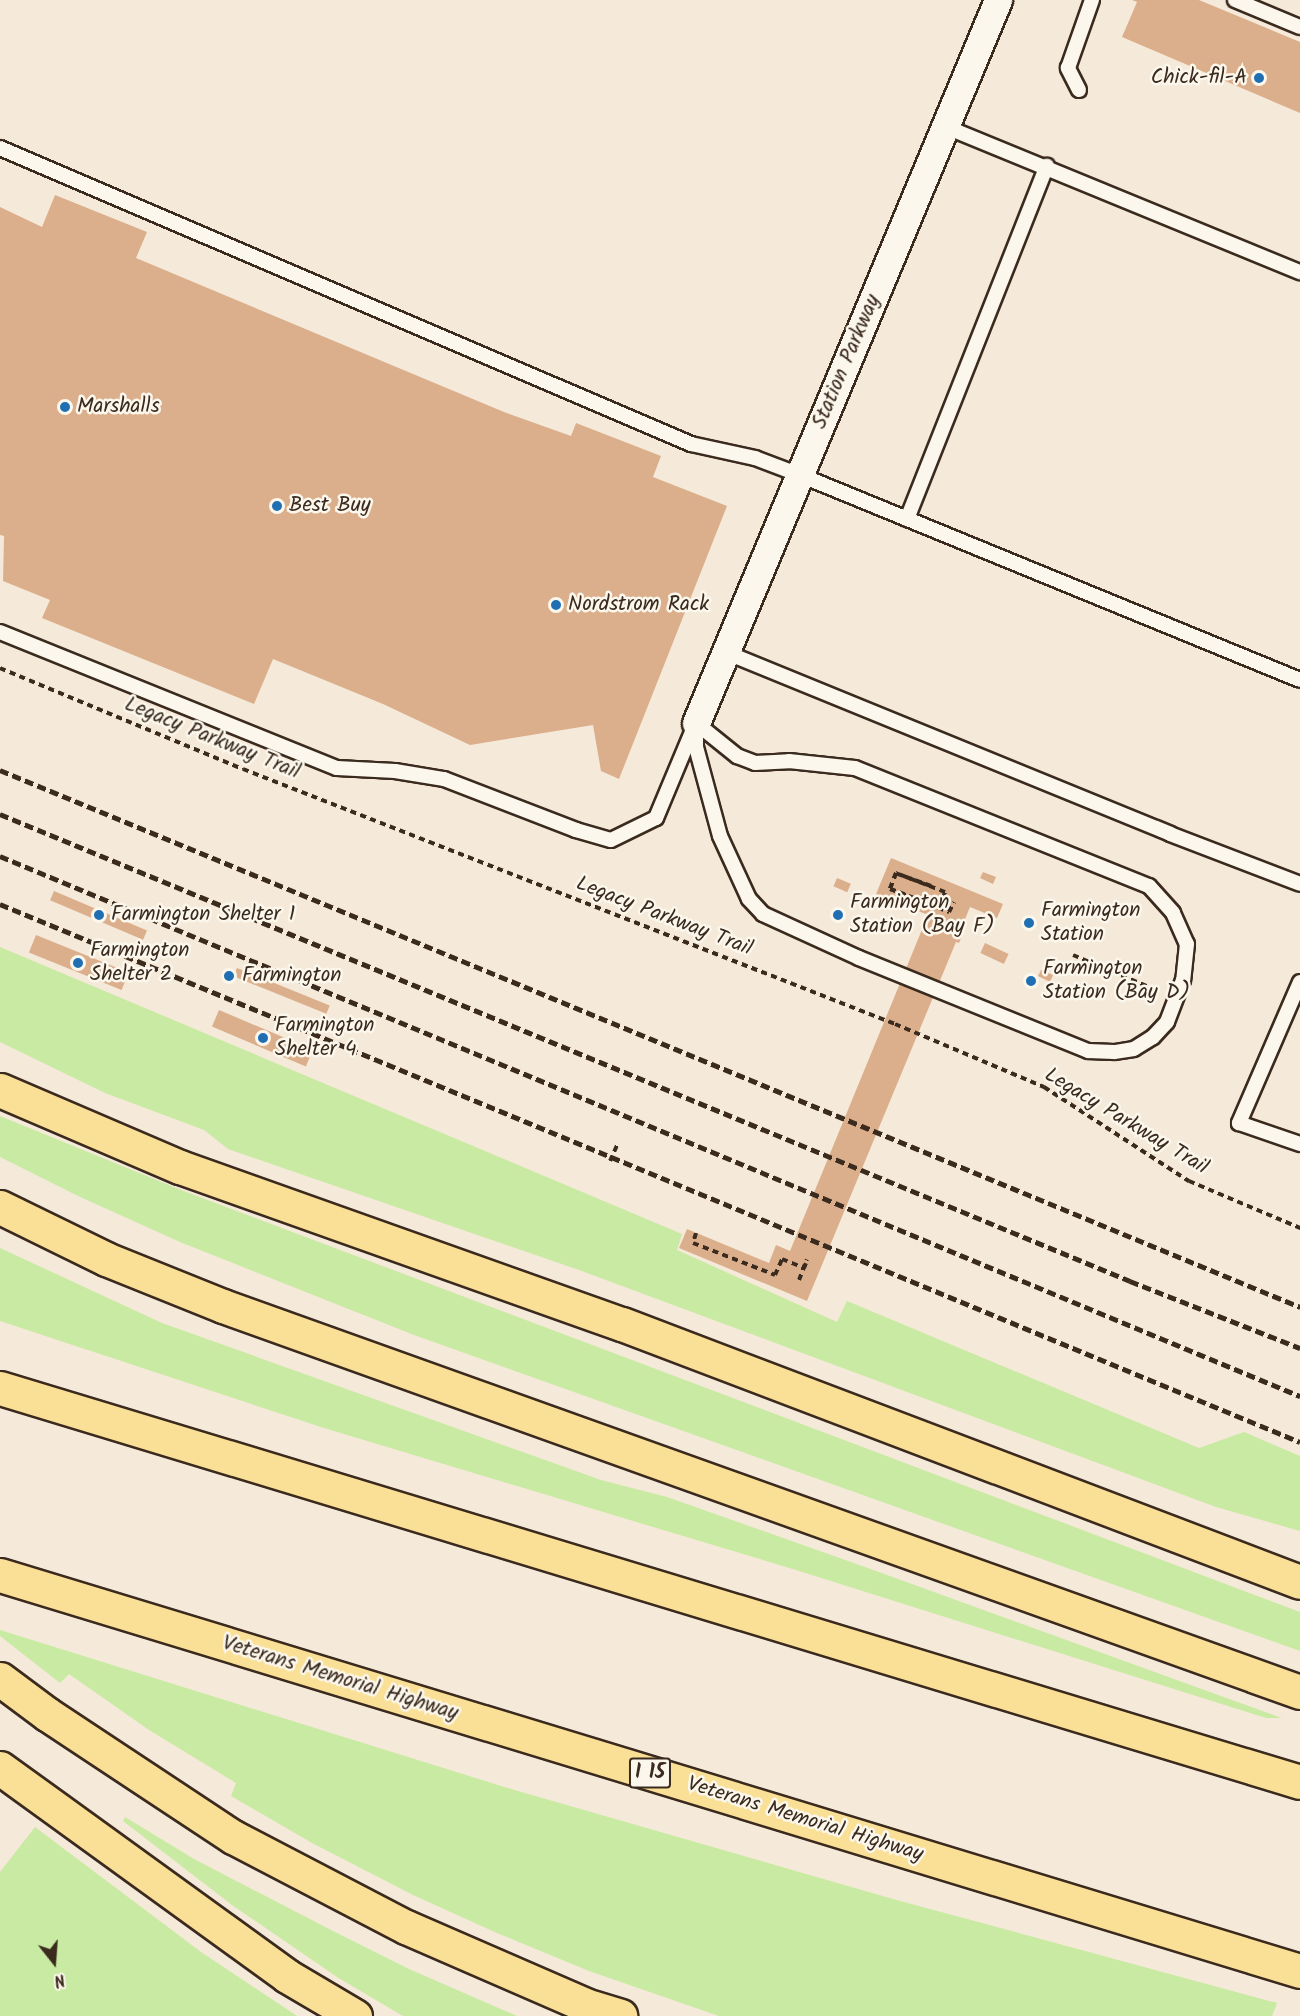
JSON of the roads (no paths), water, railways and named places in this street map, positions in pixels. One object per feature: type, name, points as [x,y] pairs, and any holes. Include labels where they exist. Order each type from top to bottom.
[{"type":"highway","points":[[0,1090],[180,1167],[622,1324],[1298,1580]]},
{"type":"highway","points":[[0,1207],[106,1259],[223,1306],[1300,1692]]},
{"type":"highway","points":[[0,1388],[1300,1782]]},
{"type":"highway","name":"Veterans Memorial Highway","points":[[0,1575],[1300,1971]]},
{"type":"highway","points":[[0,1679],[233,1838],[386,1917],[585,2005],[620,2016]]},
{"type":"highway","points":[[0,1768],[34,1795],[287,1976],[355,2016]]},
{"type":"street","name":"Station Parkway","points":[[696,723],[998,0]]},
{"type":"lane","points":[[1079,90],[1068,68],[1092,0]]},
{"type":"lane","points":[[1235,0],[1300,27]]},
{"type":"lane","points":[[946,127],[1047,166],[1300,272]]},
{"type":"lane","points":[[0,148],[691,444],[755,458],[800,475],[1300,680]]},
{"type":"lane","points":[[907,519],[1047,166]]},
{"type":"lane","points":[[0,632],[337,768],[395,771],[444,779],[576,830],[611,840],[656,818],[696,723]]},
{"type":"lane","points":[[725,652],[1170,834],[1300,884]]},
{"type":"lane","points":[[696,723],[737,756],[755,763],[789,761],[855,768],[1149,886],[1173,913],[1187,944],[1183,980],[1167,1022],[1153,1037],[1134,1048],[1114,1052],[1088,1051],[859,958],[763,914],[749,899],[720,836],[696,747],[696,723]]},
{"type":"lane","points":[[1300,982],[1239,1123],[1300,1144]]},
{"type":"railway","points":[[0,770],[1300,1307]]},
{"type":"railway","points":[[0,814],[1130,1281],[1300,1348]]},
{"type":"railway","points":[[0,856],[1300,1396]]},
{"type":"railway","points":[[0,904],[1300,1442]]},
{"type":"place","name":"Chick-fil-A","points":[[1259,78]]},
{"type":"place","name":"Marshalls","points":[[65,407]]},
{"type":"place","name":"Best Buy","points":[[277,506]]},
{"type":"place","name":"Nordstrom Rack","points":[[556,605]]},
{"type":"place","name":"Farmington Shelter 1","points":[[99,915]]},
{"type":"place","name":"Farmington Station (Bay F)","points":[[838,915]]},
{"type":"place","name":"Farmington Station","points":[[1029,923]]},
{"type":"place","name":"Farmington Shelter 2","points":[[78,963]]},
{"type":"place","name":"Farmington","points":[[229,976]]},
{"type":"place","name":"Farmington Station (Bay D)","points":[[1031,981]]},
{"type":"place","name":"Farmington Shelter 4","points":[[263,1038]]}]
